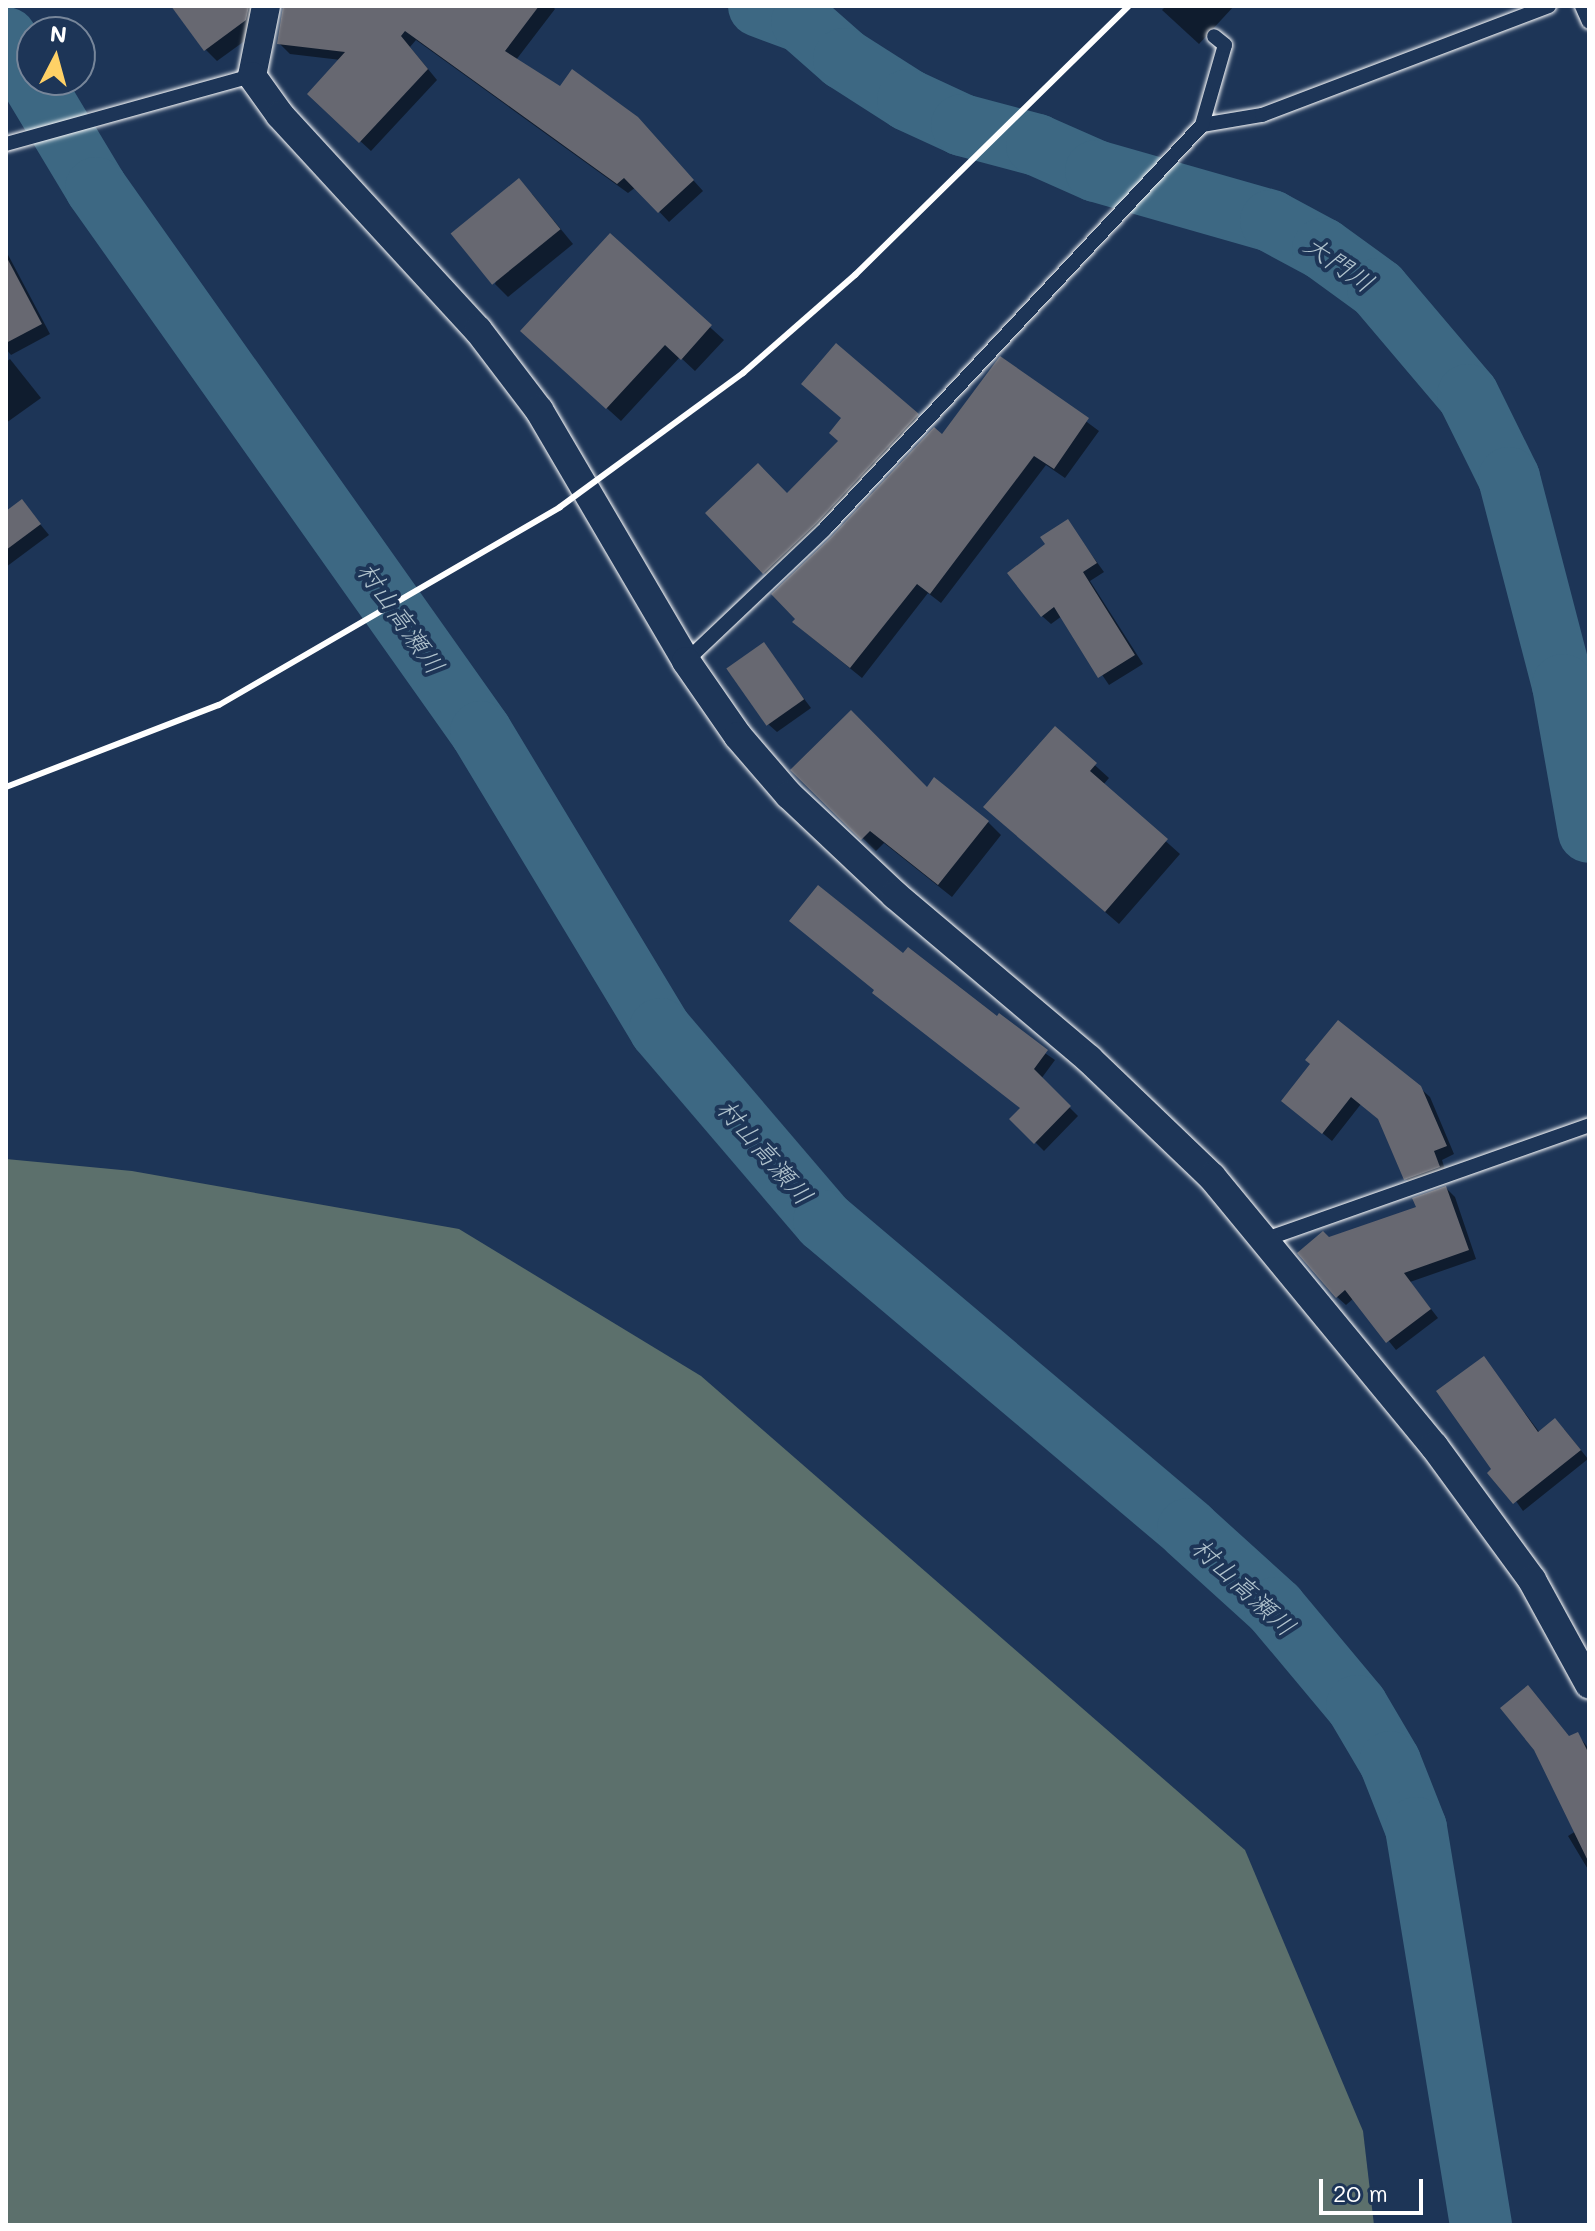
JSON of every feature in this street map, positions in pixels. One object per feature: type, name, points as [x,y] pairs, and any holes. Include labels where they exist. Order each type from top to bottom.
[{"type":"street","points":[[266,6],[252,76],[280,115],[478,330],[539,410],[686,661],[738,736],[789,795],[895,895],[1089,1059],[1212,1177],[1434,1446],[1523,1567],[1589,1684]]},
{"type":"lane","points":[[1202,125],[1262,115],[1549,6]]},
{"type":"lane","points":[[1582,6],[1589,22]]},
{"type":"lane","points":[[686,661],[824,530],[1118,211],[1202,125],[1225,45],[1214,36]]},
{"type":"lane","points":[[6,144],[252,76]]},
{"type":"lane","points":[[1266,1239],[1589,1125]]},
{"type":"green space","points":[[6,1159],[132,1171],[459,1229],[701,1376],[1245,1850],[1363,2131],[1374,2225],[6,2225]]},
{"type":"building","points":[[171,6],[249,6],[246,20],[204,51]]},
{"type":"building","points":[[283,6],[539,6],[505,51],[560,86],[572,69],[638,117],[694,180],[658,213],[624,178],[617,184],[405,31],[401,36],[428,69],[359,143],[307,94],[345,52],[277,44]]},
{"type":"building","points":[[519,178],[561,229],[492,285],[451,233]]},
{"type":"building","points":[[610,233],[712,325],[681,360],[665,345],[606,409],[520,331]]},
{"type":"building","points":[[6,256],[42,324],[6,343]]},
{"type":"building","points":[[836,343],[919,414],[817,523],[763,574],[705,513],[758,463],[787,493],[838,441],[829,433],[841,418],[801,384]]},
{"type":"building","points":[[1000,356],[1089,418],[1054,469],[1034,456],[930,594],[917,584],[850,668],[792,622],[795,619],[771,594],[831,537],[934,427],[942,434]]},
{"type":"building","points":[[22,499],[41,524],[6,550],[6,511]]},
{"type":"building","points":[[1068,519],[1097,563],[1083,572],[1135,655],[1098,678],[1054,607],[1041,617],[1007,573],[1045,544],[1040,537]]},
{"type":"building","points":[[764,642],[804,699],[766,726],[726,668]]},
{"type":"building","points":[[851,710],[927,787],[934,777],[989,821],[938,885],[870,831],[861,840],[790,770]]},
{"type":"building","points":[[1055,726],[1097,763],[1090,771],[1168,839],[1105,912],[983,807]]},
{"type":"building","points":[[818,885],[903,953],[908,947],[997,1016],[999,1013],[1048,1050],[1034,1069],[1071,1106],[1034,1144],[1009,1119],[1020,1108],[872,993],[874,990],[789,921]]},
{"type":"building","points":[[1338,1020],[1421,1086],[1447,1146],[1434,1151],[1440,1167],[1404,1180],[1378,1119],[1351,1097],[1322,1134],[1281,1101],[1310,1064],[1305,1060]]},
{"type":"building","points":[[1446,1186],[1469,1250],[1404,1273],[1431,1309],[1386,1343],[1345,1290],[1336,1298],[1297,1253],[1323,1231],[1329,1237],[1416,1207],[1412,1198]]},
{"type":"building","points":[[1484,1356],[1538,1432],[1555,1418],[1581,1450],[1513,1504],[1487,1473],[1491,1469],[1436,1391]]},
{"type":"building","points":[[1528,1685],[1569,1736],[1578,1732],[1589,1754],[1589,1863],[1534,1750],[1500,1708]]},
{"type":"waterway","name":"大門川","points":[[759,6],[802,22],[844,59],[908,100],[962,125],[1037,145],[1096,171],[1271,221],[1323,249],[1378,289],[1468,395],[1509,478],[1563,685],[1589,832]]},
{"type":"waterway","name":"村山高瀬川","points":[[6,38],[96,188],[481,732],[660,1029],[824,1221],[1188,1529],[1275,1608],[1357,1706],[1390,1762],[1416,1828],[1481,2225]]},
{"type":"railway","points":[[6,787],[219,705],[560,507],[743,373],[855,275],[1129,6]]}]
